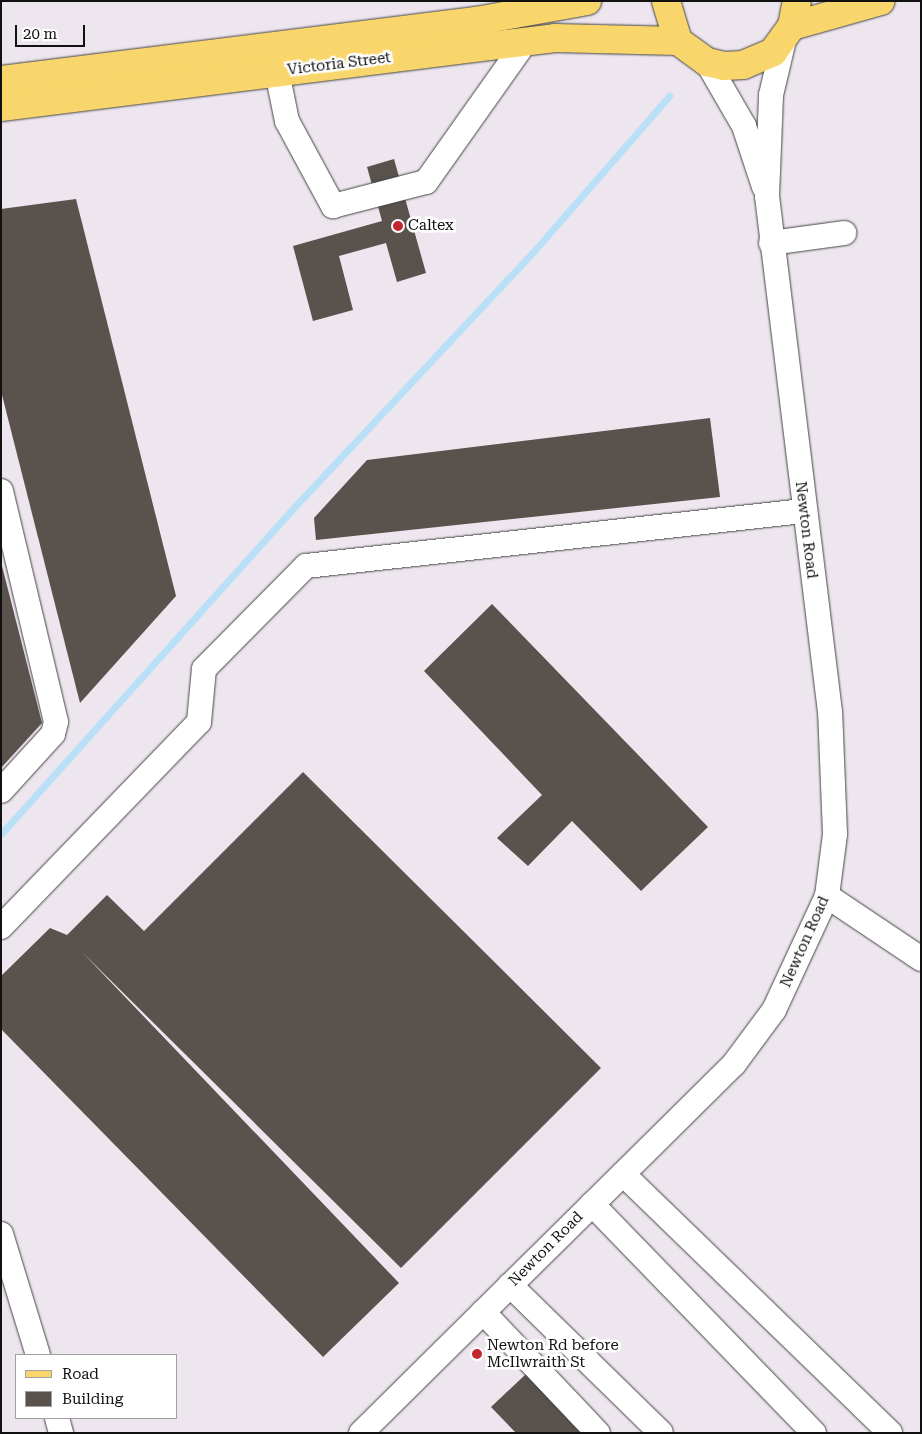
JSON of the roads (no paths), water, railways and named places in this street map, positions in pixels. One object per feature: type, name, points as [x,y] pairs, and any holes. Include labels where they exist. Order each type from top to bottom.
[{"type":"main road","name":"Victoria Street","points":[[1,80],[476,21],[587,1]]},
{"type":"main road","points":[[666,1],[668,21],[678,41],[707,62],[743,66],[759,61],[791,22],[881,1]]},
{"type":"main road","name":"Victoria Street","points":[[1,107],[526,41],[678,41]]},
{"type":"street","name":"Newton Road","points":[[361,1433],[734,1064],[774,1010],[827,896],[835,834],[835,777],[766,196],[770,95],[791,22]]},
{"type":"street","points":[[278,72],[287,121],[333,206],[426,182],[526,41]]},
{"type":"street","name":"Newton Road","points":[[707,62],[744,126],[766,196]]},
{"type":"street","points":[[771,243],[844,233]]},
{"type":"street","points":[[1,491],[56,722],[53,734],[1,790]]},
{"type":"street","points":[[1,928],[199,722],[204,669],[306,566],[803,511]]},
{"type":"street","points":[[827,896],[921,959]]},
{"type":"street","points":[[623,1174],[890,1433]]},
{"type":"street","points":[[592,1204],[814,1433]]},
{"type":"street","points":[[1,1234],[38,1354]]},
{"type":"street","points":[[510,1285],[661,1433]]},
{"type":"street","points":[[483,1312],[598,1433]]},
{"type":"street","points":[[56,1419],[61,1433]]},
{"type":"waterway","points":[[1,834],[301,500],[534,251],[669,96]]},
{"type":"place","name":"Caltex","points":[[398,226]]},
{"type":"place","name":"Newton Rd before McIlwraith St","points":[[477,1354]]}]
